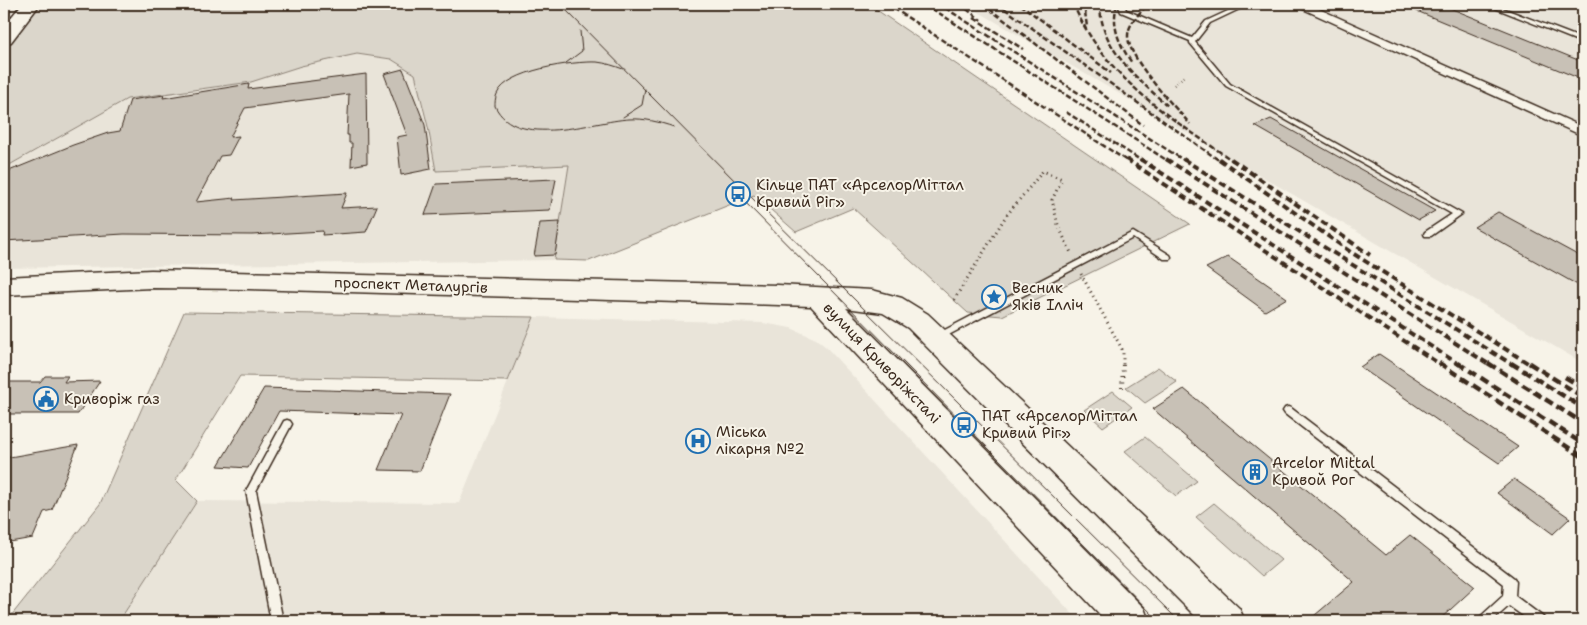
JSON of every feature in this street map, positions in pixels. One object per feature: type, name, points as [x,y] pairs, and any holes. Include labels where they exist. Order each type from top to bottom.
[{"type":"main road","points":[[4,38],[31,4]]},
{"type":"main road","name":"проспект Металургів","points":[[4,286],[151,279],[249,280],[818,296]]},
{"type":"main road","name":"вулиця Криворіжсталі","points":[[818,296],[872,300],[892,305],[918,321],[1226,621]]},
{"type":"main road","name":"вулиця Криворіжсталі","points":[[818,296],[1131,621]]},
{"type":"street","points":[[1298,4],[1583,132]]},
{"type":"lane","points":[[1121,4],[1123,11],[1193,40]]},
{"type":"lane","points":[[1193,40],[1208,22],[1247,4]]},
{"type":"lane","points":[[1488,4],[1583,41]]},
{"type":"lane","points":[[1193,40],[1192,42],[1228,85],[1458,214],[1428,234]]},
{"type":"lane","points":[[936,338],[1133,235],[1167,257]]},
{"type":"lane","points":[[1288,411],[1510,582],[1509,599],[1484,621]]},
{"type":"lane","points":[[277,621],[251,491],[288,424]]},
{"type":"lane","points":[[1509,599],[1539,621]]},
{"type":"path","points":[[1174,85],[1184,76]]},
{"type":"path","points":[[954,300],[1026,187],[1043,171],[1062,179],[1052,200],[1058,225],[1076,264],[1123,351],[1122,388]]},
{"type":"shaded area","points":[[40,4],[868,4],[1190,224],[1002,316],[968,313],[853,208],[796,232],[754,195],[589,261],[554,260],[569,165],[436,171],[415,74],[391,59],[357,54],[301,66],[251,82],[127,99],[4,168],[4,51]]},
{"type":"shaded area","points":[[965,4],[1583,4],[1583,363]]},
{"type":"shaded area","points":[[357,54],[391,59],[415,73],[436,171],[569,165],[554,260],[4,268],[4,168],[127,99],[251,82],[301,66]]},
{"type":"shaded area","points":[[184,312],[534,317],[508,381],[240,376],[176,480],[197,501],[119,621],[7,621],[100,504]]},
{"type":"shaded area","name":"Міська лікарня №2","points":[[534,317],[763,323],[791,328],[816,339],[826,347],[1079,621],[119,621],[197,501],[459,503]]},
{"type":"shaded area","points":[[1158,367],[1177,382],[1145,403],[1126,387]]},
{"type":"shaded area","points":[[1113,391],[1132,407],[1103,427],[1084,410]]},
{"type":"shaded area","points":[[1145,437],[1197,481],[1176,496],[1125,451]]},
{"type":"shaded area","points":[[1214,503],[1281,560],[1262,576],[1196,517]]},
{"type":"building","points":[[1400,4],[1440,4],[1583,62],[1583,80]]},
{"type":"building","points":[[403,69],[425,125],[431,169],[401,175],[397,137],[407,135],[384,74]]},
{"type":"building","points":[[366,74],[367,163],[351,166],[352,143],[349,143],[349,135],[347,135],[349,94],[245,108],[230,137],[239,136],[229,155],[220,156],[196,202],[235,198],[234,200],[347,193],[341,208],[377,206],[366,232],[322,235],[323,231],[252,235],[124,234],[4,241],[4,173],[73,145],[108,133],[120,131],[130,100],[164,95],[163,98],[249,84],[248,89]]},
{"type":"building","points":[[1271,119],[1435,211],[1419,220],[1255,126]]},
{"type":"building","points":[[556,179],[550,210],[425,215],[436,184]]},
{"type":"building","points":[[1498,212],[1583,258],[1583,288],[1474,227]]},
{"type":"building","points":[[560,222],[555,255],[534,256],[540,223]]},
{"type":"building","points":[[1228,257],[1287,298],[1265,311],[1206,268]]},
{"type":"building","points":[[1379,354],[1518,447],[1499,463],[1360,367]]},
{"type":"building","name":"Криворіж газ","points":[[45,376],[68,376],[64,382],[100,381],[78,414],[4,414],[4,382],[40,382]]},
{"type":"building","points":[[264,388],[450,394],[420,471],[378,470],[401,415],[279,411],[248,468],[218,466]]},
{"type":"building","name":"Arcelor Mittal Кривой Рог","points":[[1184,389],[1386,555],[1410,535],[1475,587],[1438,621],[1308,621],[1354,582],[1153,409]]},
{"type":"building","points":[[78,445],[52,510],[44,512],[33,538],[4,543],[4,458]]},
{"type":"building","points":[[1514,479],[1570,518],[1553,534],[1497,493]]},
{"type":"tram line","points":[[560,4],[645,90]]},
{"type":"tram line","points":[[566,63],[582,51],[580,31]]},
{"type":"tram line","points":[[623,69],[597,62],[586,62],[557,65],[527,73],[503,86],[496,96],[495,106],[505,119],[520,127],[537,130],[556,130],[629,119],[652,121],[674,127]]},
{"type":"tram line","points":[[623,117],[642,105],[645,90]]},
{"type":"tram line","points":[[645,90],[1179,621]]},
{"type":"tram line","points":[[741,198],[1159,621]]},
{"type":"railway","points":[[887,4],[1127,161]]},
{"type":"railway","points":[[925,4],[1168,161]]},
{"type":"railway","points":[[939,4],[1185,161]]},
{"type":"railway","points":[[960,4],[981,20]]},
{"type":"railway","points":[[983,4],[1143,125]]},
{"type":"railway","points":[[998,4],[1220,161]]},
{"type":"railway","points":[[1020,4],[1111,73]]},
{"type":"railway","points":[[1073,4],[1087,31],[1121,75],[1162,111],[1233,161]]},
{"type":"railway","points":[[1084,4],[1087,27]]},
{"type":"railway","points":[[1100,4],[1106,35],[1114,49],[1134,74],[1169,107]]},
{"type":"railway","points":[[1117,4],[1115,12],[1117,35],[1132,63]]},
{"type":"railway","points":[[1146,6],[1134,19],[1130,27],[1128,32],[1130,46],[1143,69],[1190,124]]},
{"type":"railway","points":[[974,18],[1023,49]]},
{"type":"railway","points":[[1066,112],[1142,161]]},
{"type":"railway","points":[[1126,159],[1441,365]]},
{"type":"railway","points":[[1140,159],[1460,365]]},
{"type":"railway","points":[[1166,159],[1490,365]]},
{"type":"railway","points":[[1183,159],[1513,365]]},
{"type":"railway","points":[[1219,159],[1349,251],[1531,365]]},
{"type":"railway","points":[[1231,159],[1370,255]]},
{"type":"railway","points":[[1439,363],[1583,457]]},
{"type":"railway","points":[[1458,363],[1583,444]]},
{"type":"railway","points":[[1488,363],[1583,423]]},
{"type":"railway","points":[[1511,363],[1583,408]]},
{"type":"railway","points":[[1529,363],[1583,397]]},
{"type":"railway","points":[[1565,377],[1583,388]]},
{"type":"place","name":"Кільце ПАТ «АрселорМіттал Кривий Ріг»","points":[[738,194]]},
{"type":"place","name":"Весник Яків Ілліч","points":[[994,297]]},
{"type":"place","name":"Криворіж газ","points":[[46,399]]},
{"type":"place","name":"ПАТ «АрселорМіттал Кривий Ріг»","points":[[964,425]]},
{"type":"place","name":"Міська лікарня №2","points":[[698,441]]},
{"type":"place","name":"Arcelor Mittal Кривой Рог","points":[[1255,472]]}]
